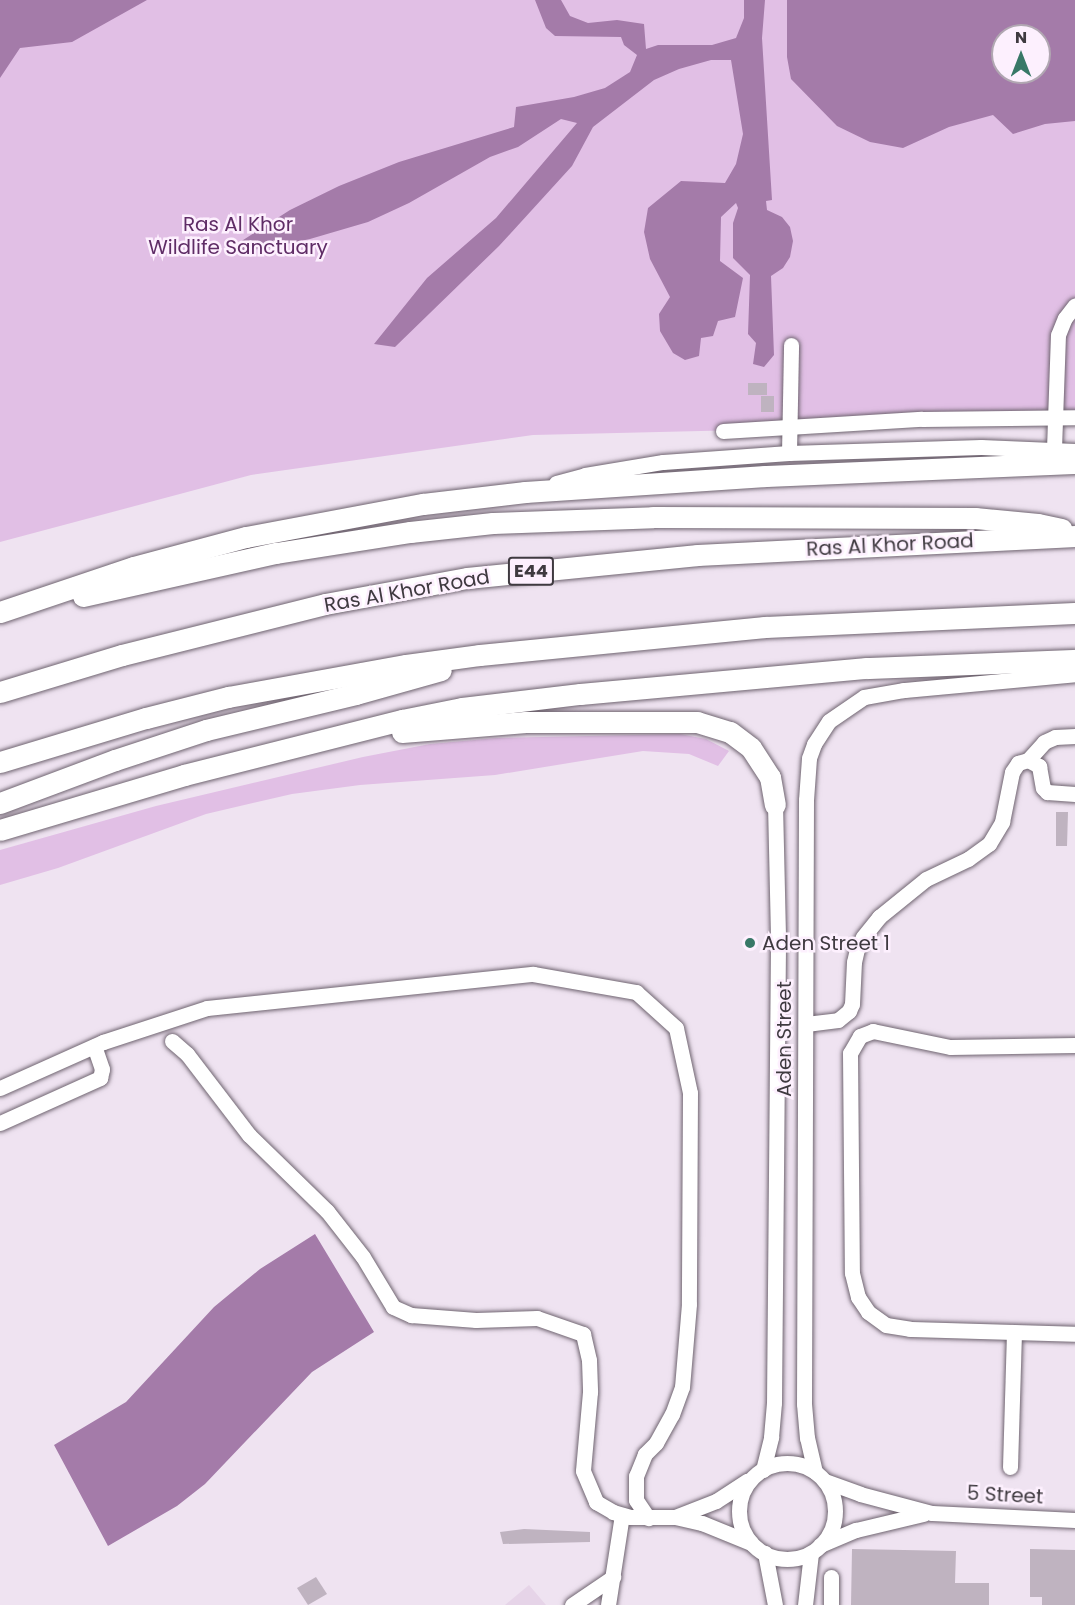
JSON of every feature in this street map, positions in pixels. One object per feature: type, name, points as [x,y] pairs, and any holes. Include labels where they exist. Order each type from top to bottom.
[{"type":"highway","points":[[9,610],[135,567],[257,535],[423,504],[525,492],[776,476],[1075,463]]},
{"type":"highway","points":[[9,610],[276,553],[410,532],[493,523],[653,517],[975,518],[1038,524],[1075,534]]},
{"type":"highway","name":"Ras Al Khor Road","points":[[0,692],[134,652],[326,604],[467,578],[698,555],[1075,534]]},
{"type":"highway","points":[[0,762],[146,718],[228,698],[374,671],[480,655],[765,627],[1075,613]]},
{"type":"highway","points":[[0,803],[197,732],[413,680],[480,655]]},
{"type":"highway","points":[[0,830],[184,775],[327,741],[402,720],[519,700],[867,668],[1075,660]]},
{"type":"highway","points":[[327,741],[477,725],[637,720],[697,722],[730,732],[751,748],[770,777],[775,805]]},
{"type":"street","points":[[1054,449],[1058,335],[1065,318],[1075,305]]},
{"type":"street","points":[[789,453],[791,345]]},
{"type":"street","points":[[723,431],[922,419],[1075,417]]},
{"type":"street","points":[[525,492],[585,475],[663,462],[789,453],[969,447],[1075,451]]},
{"type":"street","name":"Aden Street","points":[[820,1477],[807,1438],[804,1404],[807,775],[814,744],[829,721],[850,704],[883,693],[1075,674]]},
{"type":"street","points":[[806,1024],[838,1020],[849,1011],[853,997],[854,962],[870,927],[920,884],[968,859],[988,844],[1002,822],[1014,767],[1028,760],[1044,742],[1055,737],[1075,736]]},
{"type":"street","points":[[1028,760],[1041,768],[1043,788],[1047,792],[1075,794]]},
{"type":"street","name":"Aden Street","points":[[758,1474],[771,1437],[774,1403],[778,936],[775,805]]},
{"type":"street","points":[[0,1088],[94,1046],[207,1008],[533,974],[596,983],[636,992],[676,1028],[690,1093],[689,1304],[682,1387],[672,1414],[656,1443],[645,1454],[636,1476],[636,1500],[648,1518]]},
{"type":"street","points":[[1075,1045],[950,1047],[873,1031],[860,1036],[850,1053],[852,1273],[858,1297],[868,1312],[886,1325],[910,1329],[1075,1334]]},
{"type":"street","points":[[172,1041],[187,1054],[249,1135],[327,1211],[363,1257],[393,1307],[411,1315],[476,1320],[537,1318],[583,1334],[589,1360],[590,1392],[583,1471],[596,1502],[622,1515],[648,1518],[675,1517],[710,1526],[751,1543],[765,1553],[788,1558],[816,1549]]},
{"type":"street","points":[[0,1123],[100,1078],[102,1069],[94,1046]]},
{"type":"street","points":[[1010,1467],[1014,1332]]},
{"type":"street","points":[[675,1517],[716,1501],[758,1474],[780,1464],[799,1465],[820,1477],[832,1493],[834,1521],[829,1534],[816,1549],[805,1605]]},
{"type":"street","points":[[751,1543],[742,1528],[739,1510],[743,1493],[758,1474]]},
{"type":"street","name":"5 Street","points":[[820,1477],[869,1497],[932,1513],[1075,1520]]},
{"type":"street","name":"5 Street","points":[[816,1549],[875,1525],[932,1513]]},
{"type":"street","points":[[608,1605],[622,1515]]},
{"type":"street","points":[[765,1553],[775,1605]]},
{"type":"street","points":[[572,1605],[613,1577]]},
{"type":"street","points":[[831,1577],[831,1605]]},
{"type":"shaded area","points":[[0,0],[147,0],[72,42],[20,48],[0,78]]},
{"type":"shaded area","points":[[535,0],[561,0],[570,16],[588,23],[617,20],[644,24],[646,49],[658,45],[712,45],[736,38],[744,18],[744,0],[765,0],[762,38],[772,200],[766,201],[767,210],[782,217],[790,227],[793,241],[790,257],[783,268],[771,276],[774,355],[764,367],[753,364],[756,343],[748,334],[750,275],[733,258],[733,223],[738,208],[736,203],[721,217],[720,261],[743,278],[735,317],[718,321],[713,336],[701,338],[699,356],[685,360],[673,353],[660,331],[659,314],[670,297],[650,259],[644,232],[648,208],[681,181],[725,183],[736,164],[743,134],[731,60],[711,60],[679,69],[654,80],[593,127],[572,166],[499,246],[395,347],[374,344],[427,278],[496,218],[577,123],[561,119],[518,147],[490,157],[409,203],[368,222],[310,239],[262,249],[226,251],[290,210],[339,186],[399,162],[514,127],[516,107],[574,97],[605,88],[630,72],[637,55],[624,45],[621,37],[555,36],[546,28]]},
{"type":"shaded area","points":[[787,0],[1075,0],[1075,121],[1045,124],[1013,134],[993,115],[949,127],[903,148],[870,142],[837,126],[791,79],[787,57]]},
{"type":"shaded area","points":[[315,1234],[374,1332],[312,1372],[205,1484],[177,1506],[108,1546],[54,1445],[126,1402],[214,1307],[260,1269]]},
{"type":"shaded area","points":[[529,1585],[546,1605],[505,1605]]},
{"type":"green space","name":"Ras Al Khor Wildlife Sanctuary","points":[[0,0],[1075,0],[1075,422],[533,435],[251,475],[0,542]]},
{"type":"green space","points":[[680,734],[706,739],[729,751],[718,766],[689,754],[643,751],[495,775],[360,785],[292,794],[206,814],[58,868],[0,885],[0,850],[156,806],[363,757],[430,744],[496,738]]},
{"type":"building","points":[[748,383],[767,383],[767,395],[748,395]]},
{"type":"building","points":[[761,396],[774,396],[774,412],[761,412]]},
{"type":"building","points":[[1056,812],[1068,812],[1067,846],[1056,846]]},
{"type":"building","points":[[524,1529],[590,1532],[590,1542],[503,1544],[500,1532]]},
{"type":"building","points":[[852,1549],[956,1551],[955,1583],[989,1583],[989,1605],[851,1605]]},
{"type":"building","points":[[1030,1549],[1075,1550],[1075,1605],[1042,1605],[1042,1597],[1030,1597]]},
{"type":"building","points":[[316,1577],[327,1594],[308,1605],[297,1588]]},
{"type":"place","name":"Aden Street 1","points":[[750,943]]}]
